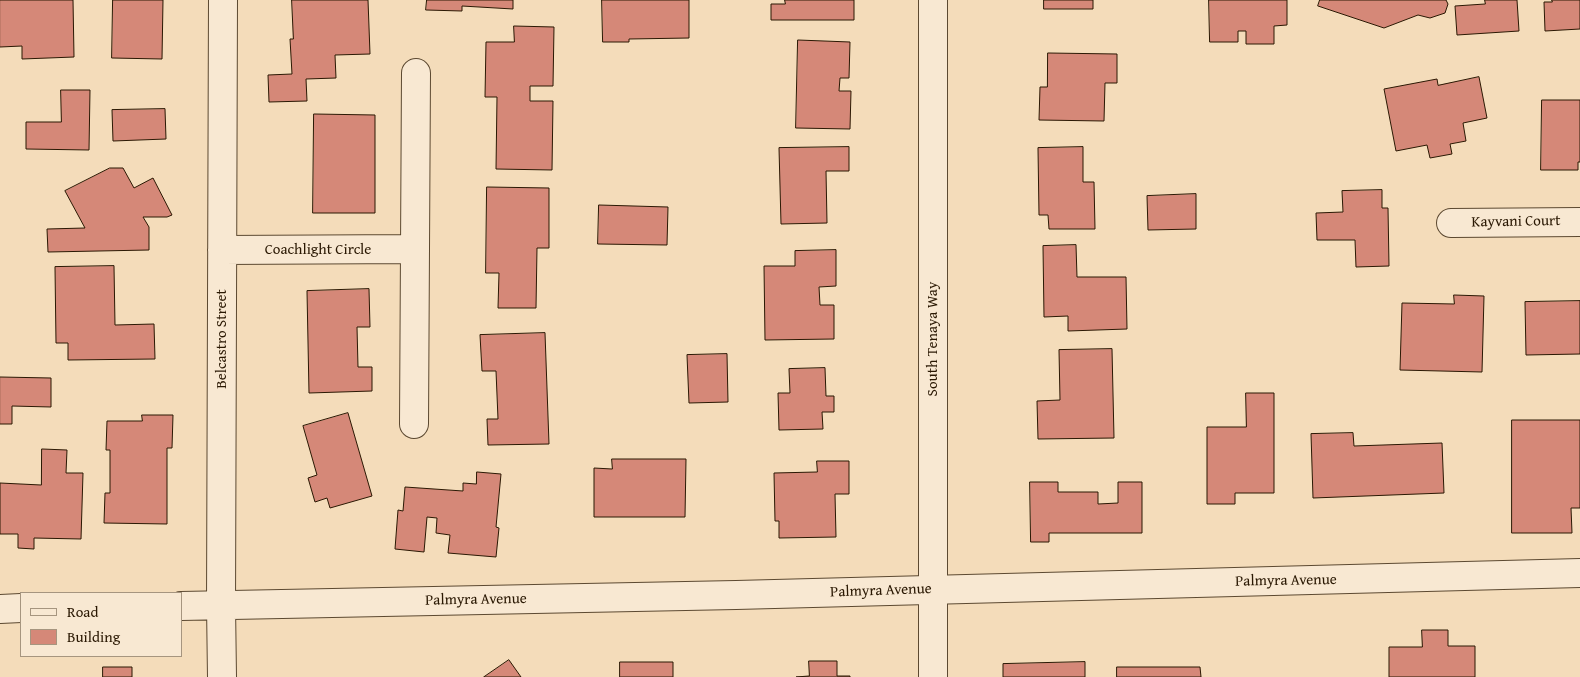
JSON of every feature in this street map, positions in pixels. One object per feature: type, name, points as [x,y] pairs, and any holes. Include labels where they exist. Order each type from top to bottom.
[{"type":"street","name":"Belcastro Street","points":[[222,677],[224,0]]},
{"type":"street","name":"South Tenaya Way","points":[[932,677],[933,0]]},
{"type":"street","points":[[414,424],[416,72]]},
{"type":"street","name":"Kayvani Court","points":[[1451,223],[1580,222]]},
{"type":"street","name":"Coachlight Circle","points":[[222,250],[415,249]]},
{"type":"street","name":"Palmyra Avenue","points":[[182,606],[933,590],[1580,573]]},
{"type":"street","points":[[0,609],[20,608]]},
{"type":"building","points":[[0,0],[73,0],[74,57],[22,59],[22,46],[0,47]]},
{"type":"building","points":[[113,0],[163,0],[162,59],[112,58]]},
{"type":"building","points":[[292,0],[368,0],[370,54],[335,55],[336,78],[306,79],[307,101],[269,102],[268,75],[292,74],[290,39],[293,39]]},
{"type":"building","points":[[427,0],[513,0],[513,9],[462,6],[462,11],[426,10]]},
{"type":"building","points":[[602,0],[689,0],[689,38],[629,39],[629,42],[603,42]]},
{"type":"building","points":[[785,0],[854,0],[854,20],[771,20],[771,4],[785,4]]},
{"type":"building","points":[[1044,0],[1093,0],[1093,9],[1044,9]]},
{"type":"building","points":[[1209,0],[1287,0],[1287,25],[1274,26],[1274,44],[1246,44],[1246,31],[1238,31],[1238,42],[1210,42]]},
{"type":"building","points":[[1320,0],[1446,0],[1448,4],[1445,13],[1430,18],[1418,15],[1384,28],[1318,6]]},
{"type":"building","points":[[1485,0],[1517,0],[1519,31],[1457,35],[1455,6],[1485,4]]},
{"type":"building","points":[[1552,0],[1580,0],[1580,29],[1545,31],[1544,2],[1552,2]]},
{"type":"building","points":[[514,26],[554,27],[553,86],[530,86],[530,101],[553,101],[552,170],[496,169],[497,97],[485,97],[486,42],[514,42]]},
{"type":"building","points":[[798,40],[850,42],[849,78],[840,78],[839,91],[851,91],[850,129],[796,128]]},
{"type":"building","points":[[1048,53],[1117,54],[1117,83],[1105,83],[1104,121],[1039,120],[1040,87],[1047,87]]},
{"type":"building","points":[[1479,77],[1487,118],[1463,123],[1466,141],[1450,144],[1452,154],[1430,158],[1427,145],[1396,151],[1384,89],[1437,79],[1438,85]]},
{"type":"building","points":[[61,90],[90,90],[89,150],[26,149],[26,122],[61,122]]},
{"type":"building","points":[[1542,100],[1580,100],[1580,162],[1578,162],[1578,170],[1541,170]]},
{"type":"building","points":[[165,109],[166,139],[113,141],[112,110]]},
{"type":"building","points":[[314,114],[375,115],[375,213],[313,213]]},
{"type":"building","points":[[849,147],[849,171],[826,171],[827,223],[781,224],[779,148]]},
{"type":"building","points":[[1083,147],[1083,182],[1094,182],[1095,229],[1049,229],[1048,215],[1039,215],[1038,148]]},
{"type":"building","points":[[110,168],[123,168],[134,188],[153,178],[172,215],[167,217],[143,217],[149,227],[149,250],[48,252],[47,229],[85,228],[65,191]]},
{"type":"building","points":[[487,187],[549,188],[549,248],[537,248],[536,308],[498,308],[499,273],[486,273]]},
{"type":"building","points":[[1382,190],[1382,208],[1388,208],[1389,266],[1356,267],[1355,240],[1317,240],[1316,213],[1343,212],[1342,191]]},
{"type":"building","points":[[1196,194],[1196,229],[1148,230],[1147,196]]},
{"type":"building","points":[[599,205],[668,207],[667,245],[598,244]]},
{"type":"building","points":[[1076,245],[1077,277],[1126,277],[1127,329],[1068,331],[1068,316],[1044,317],[1043,246]]},
{"type":"building","points":[[836,250],[836,286],[819,287],[820,305],[834,305],[834,339],[765,340],[764,266],[795,266],[795,251]]},
{"type":"building","points":[[114,266],[115,325],[154,324],[155,359],[68,360],[68,343],[56,343],[55,267]]},
{"type":"building","points":[[369,289],[370,327],[357,327],[358,367],[372,367],[372,391],[309,393],[307,291]]},
{"type":"building","points":[[1454,295],[1484,296],[1482,372],[1400,370],[1402,303],[1454,304]]},
{"type":"building","points":[[1580,301],[1580,354],[1526,355],[1525,302]]},
{"type":"building","points":[[545,333],[549,444],[488,445],[487,419],[498,419],[496,371],[482,371],[480,335]]},
{"type":"building","points":[[1112,349],[1114,438],[1038,439],[1037,401],[1060,400],[1059,350]]},
{"type":"building","points":[[727,354],[728,402],[689,403],[687,355]]},
{"type":"building","points":[[825,368],[826,396],[834,396],[834,412],[822,412],[823,429],[779,430],[778,393],[790,393],[789,369]]},
{"type":"building","points":[[0,377],[51,378],[51,407],[12,406],[12,424],[0,424]]},
{"type":"building","points":[[1246,393],[1274,393],[1274,493],[1235,493],[1235,504],[1207,504],[1207,427],[1246,427]]},
{"type":"building","points":[[348,413],[372,496],[330,508],[327,498],[315,502],[308,478],[317,475],[303,426]]},
{"type":"building","points":[[142,415],[173,415],[172,448],[167,448],[167,524],[104,523],[105,493],[110,493],[110,450],[106,450],[107,421],[142,421]]},
{"type":"building","points":[[1512,420],[1580,420],[1580,508],[1571,508],[1572,533],[1512,533]]},
{"type":"building","points":[[1353,433],[1354,446],[1442,443],[1444,493],[1313,498],[1311,434]]},
{"type":"building","points":[[42,449],[67,450],[66,473],[83,473],[81,539],[34,538],[34,549],[18,548],[18,534],[0,534],[0,483],[41,485]]},
{"type":"building","points":[[612,459],[686,459],[685,517],[594,517],[594,468],[612,469]]},
{"type":"building","points":[[817,461],[849,461],[849,494],[835,494],[836,537],[779,538],[779,521],[775,521],[774,473],[817,472]]},
{"type":"building","points":[[477,472],[501,474],[496,527],[499,528],[496,557],[448,553],[450,535],[436,533],[437,518],[427,517],[424,552],[395,549],[398,510],[403,511],[405,487],[463,491],[463,483],[476,484]]},
{"type":"building","points":[[1030,482],[1058,482],[1058,492],[1098,492],[1098,504],[1118,503],[1118,482],[1142,482],[1142,533],[1049,533],[1049,542],[1031,542]]},
{"type":"building","points":[[1422,630],[1448,630],[1448,646],[1475,646],[1475,677],[1389,677],[1389,647],[1422,647]]},
{"type":"building","points":[[509,660],[521,677],[484,677]]},
{"type":"building","points":[[809,661],[837,661],[837,676],[850,677],[796,677],[809,676]]},
{"type":"building","points":[[620,662],[673,662],[673,677],[620,677]]},
{"type":"building","points":[[1085,662],[1085,677],[1003,677],[1003,664]]},
{"type":"building","points":[[103,667],[132,667],[132,677],[103,677]]},
{"type":"building","points":[[1117,667],[1200,667],[1201,677],[1117,677]]}]
